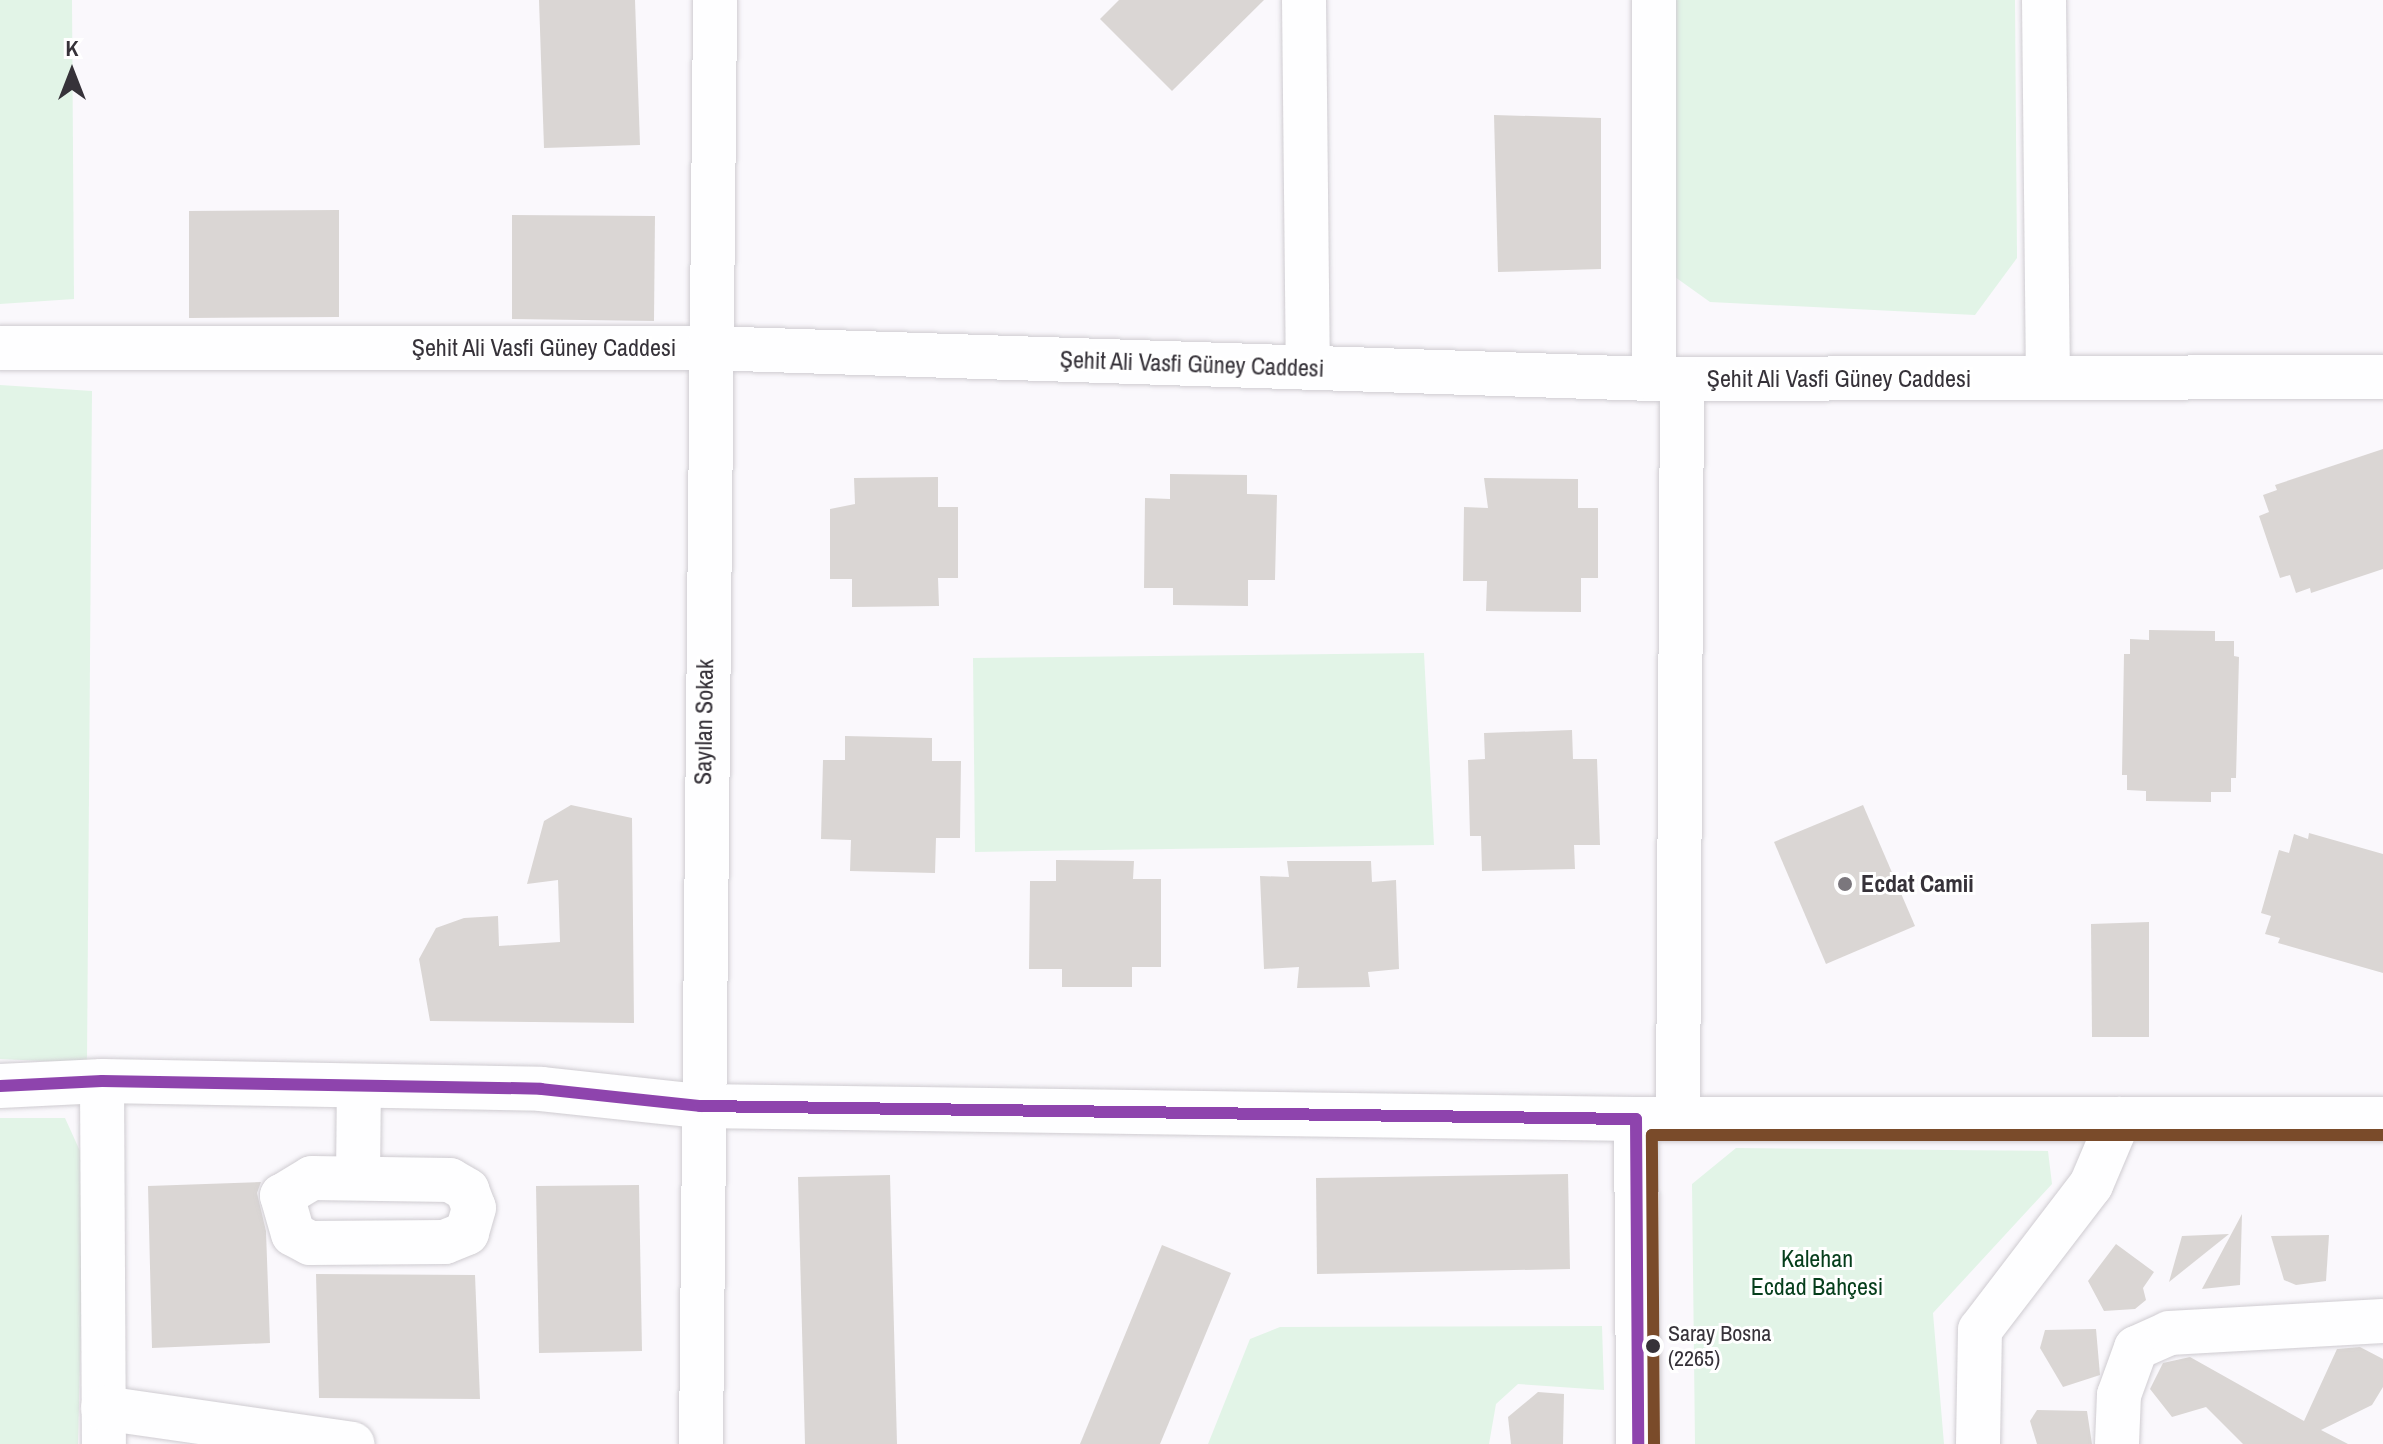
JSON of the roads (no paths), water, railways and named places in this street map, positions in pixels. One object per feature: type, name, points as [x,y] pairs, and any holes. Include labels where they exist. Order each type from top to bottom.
[{"type":"street","name":"Sayılan Sokak","points":[[701,1444],[700,1106],[715,0]]},
{"type":"street","points":[[1304,0],[1308,368]]},
{"type":"street","points":[[1638,1444],[1657,1119],[1668,379],[1654,0]]},
{"type":"street","points":[[2044,0],[2048,378]]},
{"type":"street","name":"Şehit Ali Vasfi Güney Caddesi","points":[[0,348],[708,348],[1668,379],[2383,377]]},
{"type":"street","points":[[102,1081],[104,1426],[352,1444]]},
{"type":"street","points":[[0,1086],[102,1081],[541,1089],[700,1106],[1657,1119],[2383,1119]]},
{"type":"street","points":[[358,1177],[359,1086]]},
{"type":"street","points":[[1978,1444],[1980,1330],[2091,1185],[2119,1119]]},
{"type":"street","points":[[2117,1444],[2119,1395],[2136,1348],[2169,1333],[2383,1321]]},
{"type":"place","name":"Ecdat Camii","points":[[1845,884]]},
{"type":"place","name":"Saray Bosna (2265)","points":[[1653,1346]]},
{"type":"park label","name":"Kalehan Ecdad Bahçesi","points":[[1817,1273]]}]
